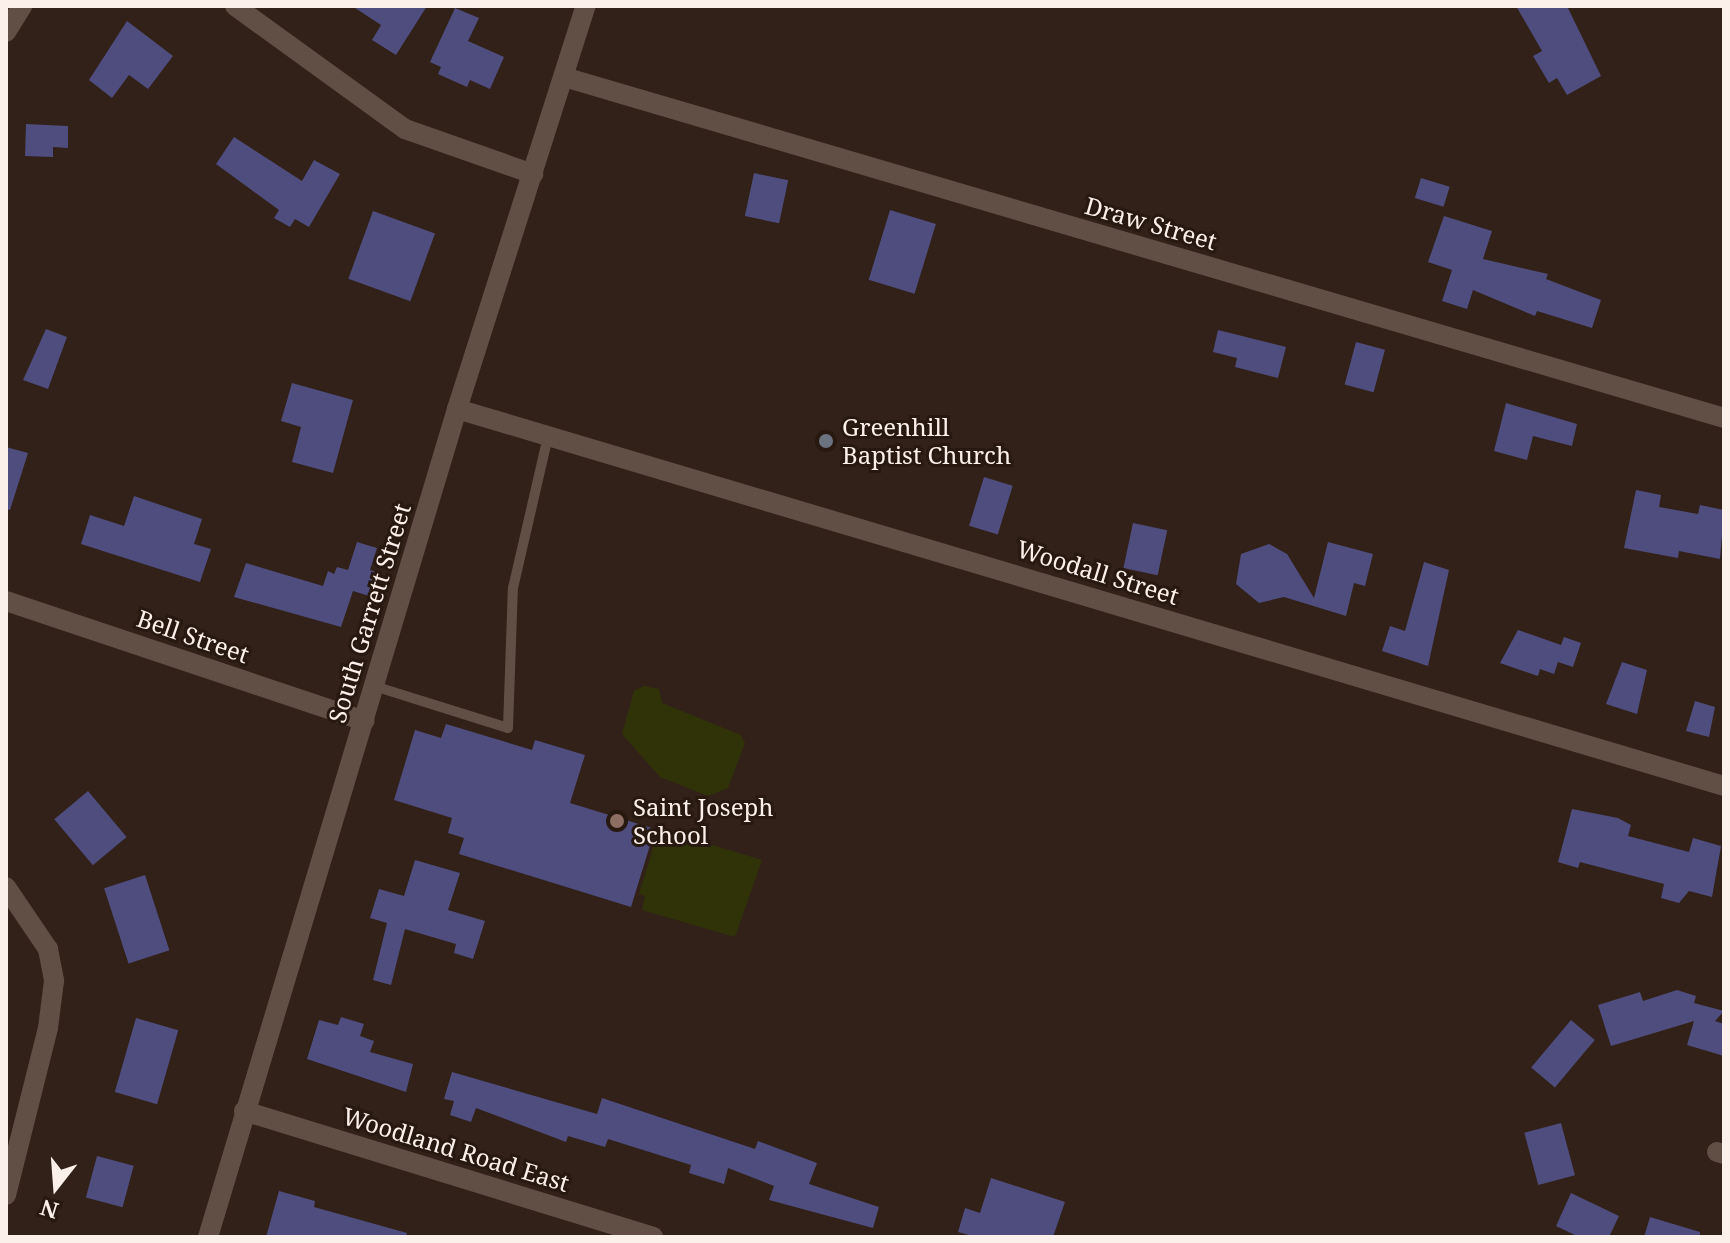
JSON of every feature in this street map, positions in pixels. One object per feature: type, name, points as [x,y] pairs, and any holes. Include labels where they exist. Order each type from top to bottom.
[{"type":"street","points":[[6,32],[22,6]]},
{"type":"street","points":[[235,6],[405,129],[533,174]]},
{"type":"street","name":"South Garrett Street","points":[[208,1237],[457,409],[586,6]]},
{"type":"street","name":"Draw Street","points":[[564,77],[1724,418]]},
{"type":"street","name":"Woodall Street","points":[[457,409],[1724,786]]},
{"type":"street","name":"Bell Street","points":[[6,601],[364,721]]},
{"type":"street","points":[[6,887],[48,949],[54,981],[48,1028],[6,1195]]},
{"type":"street","name":"Woodland Road East","points":[[244,1111],[653,1237]]},
{"type":"lane","points":[[374,686],[508,728],[513,588],[548,436]]},
{"type":"green space","points":[[644,686],[659,689],[662,703],[741,735],[745,743],[728,788],[708,796],[660,777],[622,734],[634,691]]},
{"type":"green space","points":[[659,829],[762,860],[735,937],[642,910],[645,896],[639,894]]},
{"type":"building","points":[[352,6],[427,6],[396,55],[372,40],[381,25]]},
{"type":"building","points":[[1516,6],[1567,6],[1601,76],[1567,95],[1557,78],[1549,83],[1533,56],[1542,51]]},
{"type":"building","points":[[455,8],[479,18],[468,41],[504,57],[490,89],[470,80],[467,87],[438,74],[441,67],[430,62]]},
{"type":"building","points":[[127,21],[173,56],[148,89],[129,75],[112,98],[89,80]]},
{"type":"building","points":[[26,124],[68,126],[68,148],[53,147],[53,157],[25,156]]},
{"type":"building","points":[[234,137],[302,181],[314,160],[340,174],[309,227],[295,219],[290,227],[274,218],[279,210],[216,164]]},
{"type":"building","points":[[754,173],[788,180],[779,223],[745,216]]},
{"type":"building","points":[[1421,178],[1450,187],[1444,207],[1415,198]]},
{"type":"building","points":[[890,210],[936,224],[915,294],[869,280]]},
{"type":"building","points":[[373,211],[435,234],[410,301],[348,279]]},
{"type":"building","points":[[1444,216],[1492,231],[1483,259],[1548,274],[1546,279],[1601,300],[1592,328],[1537,311],[1535,316],[1473,290],[1467,309],[1442,301],[1452,270],[1428,262]]},
{"type":"building","points":[[46,329],[67,337],[48,389],[23,380]]},
{"type":"building","points":[[1218,330],[1286,347],[1278,378],[1235,367],[1237,358],[1213,352]]},
{"type":"building","points":[[1356,342],[1385,350],[1374,392],[1345,385]]},
{"type":"building","points":[[292,383],[353,400],[333,473],[292,462],[301,427],[281,421]]},
{"type":"building","points":[[1506,403],[1577,424],[1572,446],[1533,436],[1527,460],[1494,451]]},
{"type":"building","points":[[6,447],[28,453],[10,510],[6,509]]},
{"type":"building","points":[[984,477],[1013,486],[998,535],[969,526]]},
{"type":"building","points":[[1636,490],[1661,495],[1659,507],[1698,514],[1700,505],[1724,510],[1720,559],[1679,551],[1678,558],[1624,548]]},
{"type":"building","points":[[134,496],[202,519],[194,544],[211,549],[200,582],[81,544],[90,515],[124,526]]},
{"type":"building","points":[[1133,523],[1167,530],[1158,575],[1123,568]]},
{"type":"building","points":[[357,542],[377,548],[370,570],[376,572],[369,596],[353,591],[341,627],[234,597],[246,563],[323,586],[328,571],[334,574],[337,567],[348,570]]},
{"type":"building","points":[[1328,542],[1373,554],[1365,586],[1354,583],[1346,616],[1284,597],[1259,603],[1236,584],[1241,554],[1269,544],[1287,554],[1314,598]]},
{"type":"building","points":[[1424,562],[1449,570],[1428,666],[1382,651],[1390,626],[1405,631]]},
{"type":"building","points":[[1518,630],[1561,645],[1564,637],[1581,643],[1573,667],[1558,662],[1554,674],[1540,669],[1538,676],[1500,663]]},
{"type":"building","points":[[1622,662],[1647,670],[1637,714],[1606,704]]},
{"type":"building","points":[[1695,701],[1715,707],[1709,737],[1686,731]]},
{"type":"building","points":[[446,724],[532,750],[535,740],[585,755],[570,803],[655,829],[631,907],[459,854],[464,838],[448,833],[452,818],[394,800],[415,730],[441,738]]},
{"type":"building","points":[[88,791],[127,837],[93,865],[54,819]]},
{"type":"building","points":[[1572,809],[1618,818],[1631,825],[1628,836],[1689,852],[1693,838],[1721,846],[1712,897],[1689,891],[1679,903],[1661,898],[1664,884],[1580,862],[1578,868],[1558,862]]},
{"type":"building","points":[[415,860],[460,873],[448,910],[485,921],[473,959],[454,953],[456,944],[405,929],[391,985],[373,980],[387,923],[370,918],[379,889],[404,896]]},
{"type":"building","points":[[145,875],[169,950],[129,963],[104,888]]},
{"type":"building","points":[[1677,990],[1696,996],[1694,1003],[1724,1011],[1715,1021],[1724,1024],[1724,1056],[1687,1045],[1694,1021],[1611,1046],[1598,1005],[1640,992],[1643,1001]]},
{"type":"building","points":[[341,1017],[364,1024],[360,1036],[374,1041],[370,1052],[413,1064],[406,1092],[307,1059],[319,1020],[338,1025]]},
{"type":"building","points":[[136,1018],[178,1030],[157,1104],[115,1092]]},
{"type":"building","points":[[1571,1020],[1595,1040],[1555,1087],[1531,1067]]},
{"type":"building","points":[[452,1072],[597,1114],[602,1098],[755,1149],[758,1141],[817,1163],[809,1184],[879,1207],[873,1228],[769,1200],[774,1186],[728,1168],[724,1184],[689,1173],[691,1165],[608,1139],[605,1147],[568,1136],[566,1142],[476,1108],[471,1122],[450,1115],[454,1101],[444,1099]]},
{"type":"building","points":[[1561,1123],[1575,1175],[1538,1185],[1524,1133]]},
{"type":"building","points":[[97,1156],[134,1166],[123,1207],[86,1198]]},
{"type":"building","points":[[991,1178],[1065,1202],[1053,1237],[976,1237],[958,1232],[965,1208],[980,1213]]},
{"type":"building","points":[[279,1191],[315,1201],[314,1207],[407,1233],[406,1237],[266,1237]]},
{"type":"building","points":[[1571,1193],[1619,1216],[1609,1237],[1579,1237],[1556,1226]]},
{"type":"building","points":[[1650,1217],[1700,1232],[1700,1237],[1644,1237]]},
{"type":"place","name":"Greenhill Baptist Church","points":[[826,441]]},
{"type":"place","name":"Saint Joseph School","points":[[617,821]]}]
